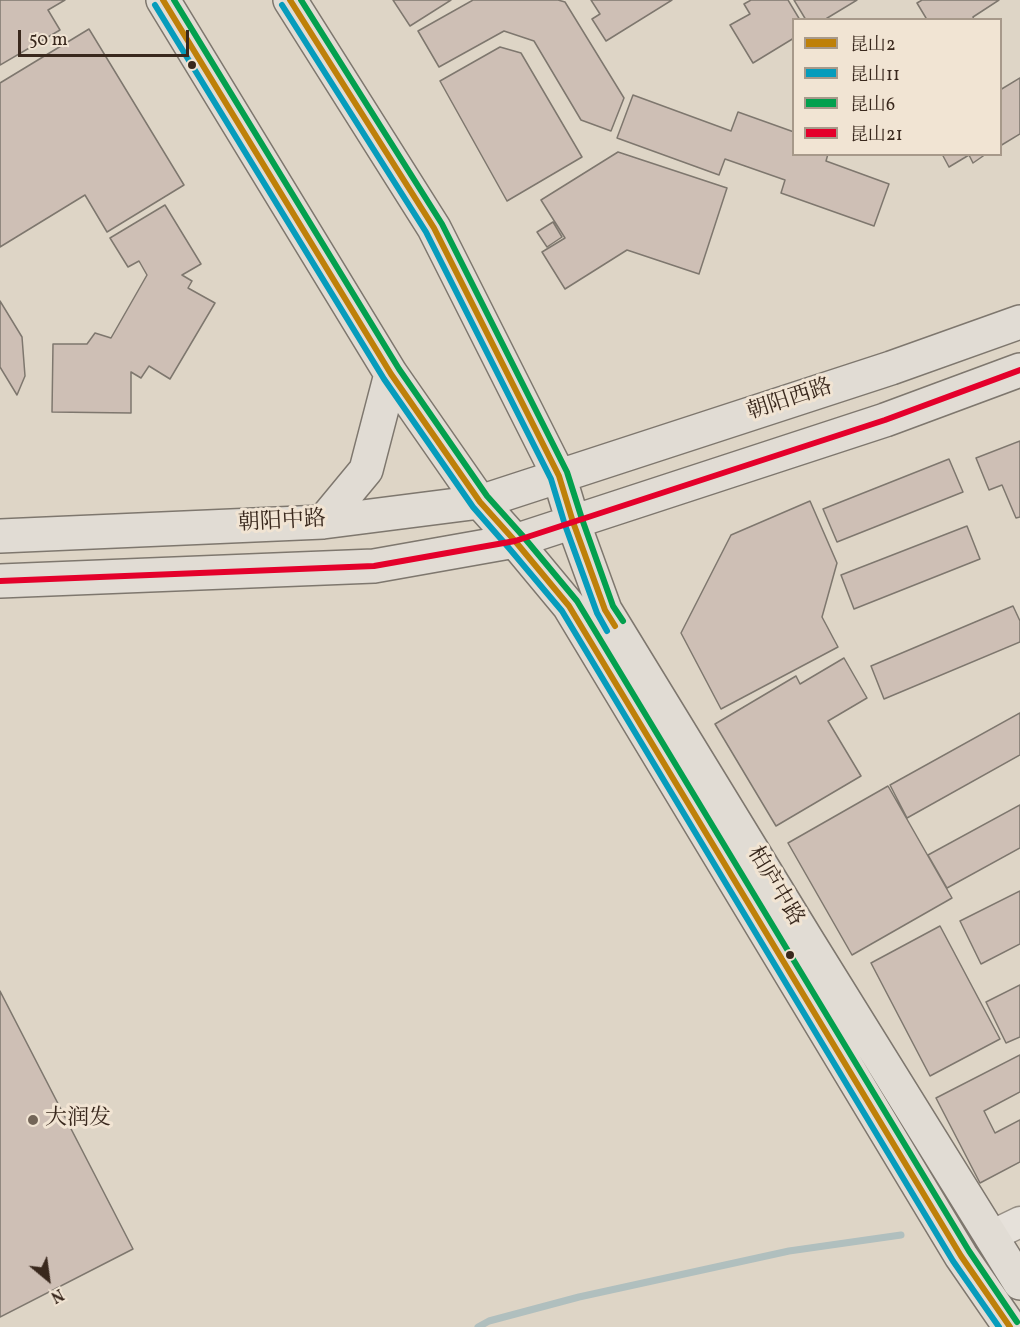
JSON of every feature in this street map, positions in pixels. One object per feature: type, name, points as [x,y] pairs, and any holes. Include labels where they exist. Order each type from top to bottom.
[{"type":"main road","name":"柏庐中路","points":[[163,0],[391,374],[480,502],[569,606],[961,1256],[1010,1327]]},
{"type":"main road","name":"柏庐中路","points":[[290,0],[434,228],[559,476],[605,610],[1020,1283]]},
{"type":"main road","name":"朝阳西路","points":[[559,476],[891,368],[1020,322]]},
{"type":"main road","points":[[573,522],[885,420],[1020,370]]},
{"type":"main road","points":[[323,522],[366,470],[391,374]]},
{"type":"main road","name":"朝阳中路","points":[[0,536],[323,522],[480,502],[559,476]]},
{"type":"main road","name":"朝阳中路","points":[[0,581],[375,566],[515,541],[573,522]]},
{"type":"street","points":[[991,1236],[1020,1222]]},
{"type":"building","points":[[0,0],[65,0],[48,10],[60,30],[0,65]]},
{"type":"building","points":[[393,0],[451,0],[410,26]]},
{"type":"building","points":[[473,0],[558,0],[565,2],[624,98],[611,131],[581,120],[534,41],[504,31],[439,67],[418,31]]},
{"type":"building","points":[[591,0],[672,0],[606,41],[592,19],[600,14]]},
{"type":"building","points":[[751,0],[788,0],[799,18],[792,18],[792,39],[753,63],[730,25],[750,14],[744,4]]},
{"type":"building","points":[[794,0],[857,0],[827,18],[805,18]]},
{"type":"building","points":[[922,0],[999,0],[973,18],[926,18],[917,3]]},
{"type":"building","points":[[89,29],[184,185],[107,232],[85,195],[0,247],[0,83]]},
{"type":"building","points":[[500,47],[521,53],[582,157],[507,201],[440,81]]},
{"type":"building","points":[[1020,78],[1020,134],[1002,145],[1002,89]]},
{"type":"building","points":[[633,95],[731,131],[738,112],[792,131],[792,156],[827,156],[826,161],[889,184],[874,226],[781,193],[785,180],[725,159],[719,175],[617,138]]},
{"type":"building","points":[[618,152],[727,188],[699,274],[627,250],[565,289],[542,252],[565,238],[541,200]]},
{"type":"building","points":[[943,156],[967,156],[949,167]]},
{"type":"building","points":[[970,156],[983,156],[973,163]]},
{"type":"building","points":[[165,205],[201,264],[182,275],[192,281],[188,288],[215,303],[170,379],[149,366],[141,378],[131,372],[131,413],[52,412],[53,344],[87,344],[95,333],[111,338],[147,275],[139,261],[128,267],[110,238]]},
{"type":"building","points":[[553,222],[562,237],[547,247],[537,232]]},
{"type":"building","points":[[0,301],[22,337],[25,376],[17,395],[0,367]]},
{"type":"building","points":[[1020,441],[1020,517],[1016,518],[1002,485],[989,490],[976,458]]},
{"type":"building","points":[[949,459],[963,492],[837,542],[823,509]]},
{"type":"building","points":[[810,501],[837,563],[822,617],[838,647],[721,709],[681,633],[731,535]]},
{"type":"building","points":[[967,526],[980,559],[854,609],[841,575]]},
{"type":"building","points":[[1013,606],[1020,621],[1020,642],[884,699],[871,666]]},
{"type":"building","points":[[844,658],[867,698],[828,721],[861,776],[776,826],[715,724],[796,676],[800,684]]},
{"type":"building","points":[[1020,713],[1020,755],[907,818],[890,785]]},
{"type":"building","points":[[888,786],[952,898],[852,955],[788,843]]},
{"type":"building","points":[[1020,805],[1020,848],[947,888],[928,855]]},
{"type":"building","points":[[1020,891],[1020,944],[981,964],[960,921]]},
{"type":"building","points":[[940,926],[1000,1039],[930,1076],[871,963]]},
{"type":"building","points":[[1020,985],[1020,1037],[1006,1043],[986,1002]]},
{"type":"building","name":"大润发","points":[[0,991],[133,1249],[0,1317]]},
{"type":"building","points":[[1020,1055],[1020,1092],[984,1111],[995,1133],[1020,1120],[1020,1162],[980,1183],[936,1098]]},
{"type":"waterway","points":[[478,1327],[489,1321],[579,1297],[789,1251],[901,1235]]},
{"type":"transit line","name":"昆山2","points":[[163,0],[391,374],[480,502],[569,606],[961,1256],[1010,1327]]},
{"type":"transit line","name":"昆山6","points":[[174,0],[399,369],[487,496],[577,601],[969,1251],[1017,1322]]},
{"type":"transit line","name":"昆山2","points":[[290,0],[434,228],[559,476],[605,610],[615,626]]},
{"type":"transit line","name":"昆山6","points":[[301,0],[442,224],[567,472],[613,606],[623,621]]},
{"type":"transit line","name":"昆山11","points":[[155,5],[384,379],[473,507],[562,611],[953,1261],[999,1327]]},
{"type":"transit line","name":"昆山11","points":[[282,5],[426,232],[551,479],[597,613],[607,631]]},
{"type":"transit line","name":"昆山21","points":[[0,581],[374,566],[515,541],[885,420],[1020,370]]},
{"type":"place","name":"大润发","points":[[33,1120]]}]
